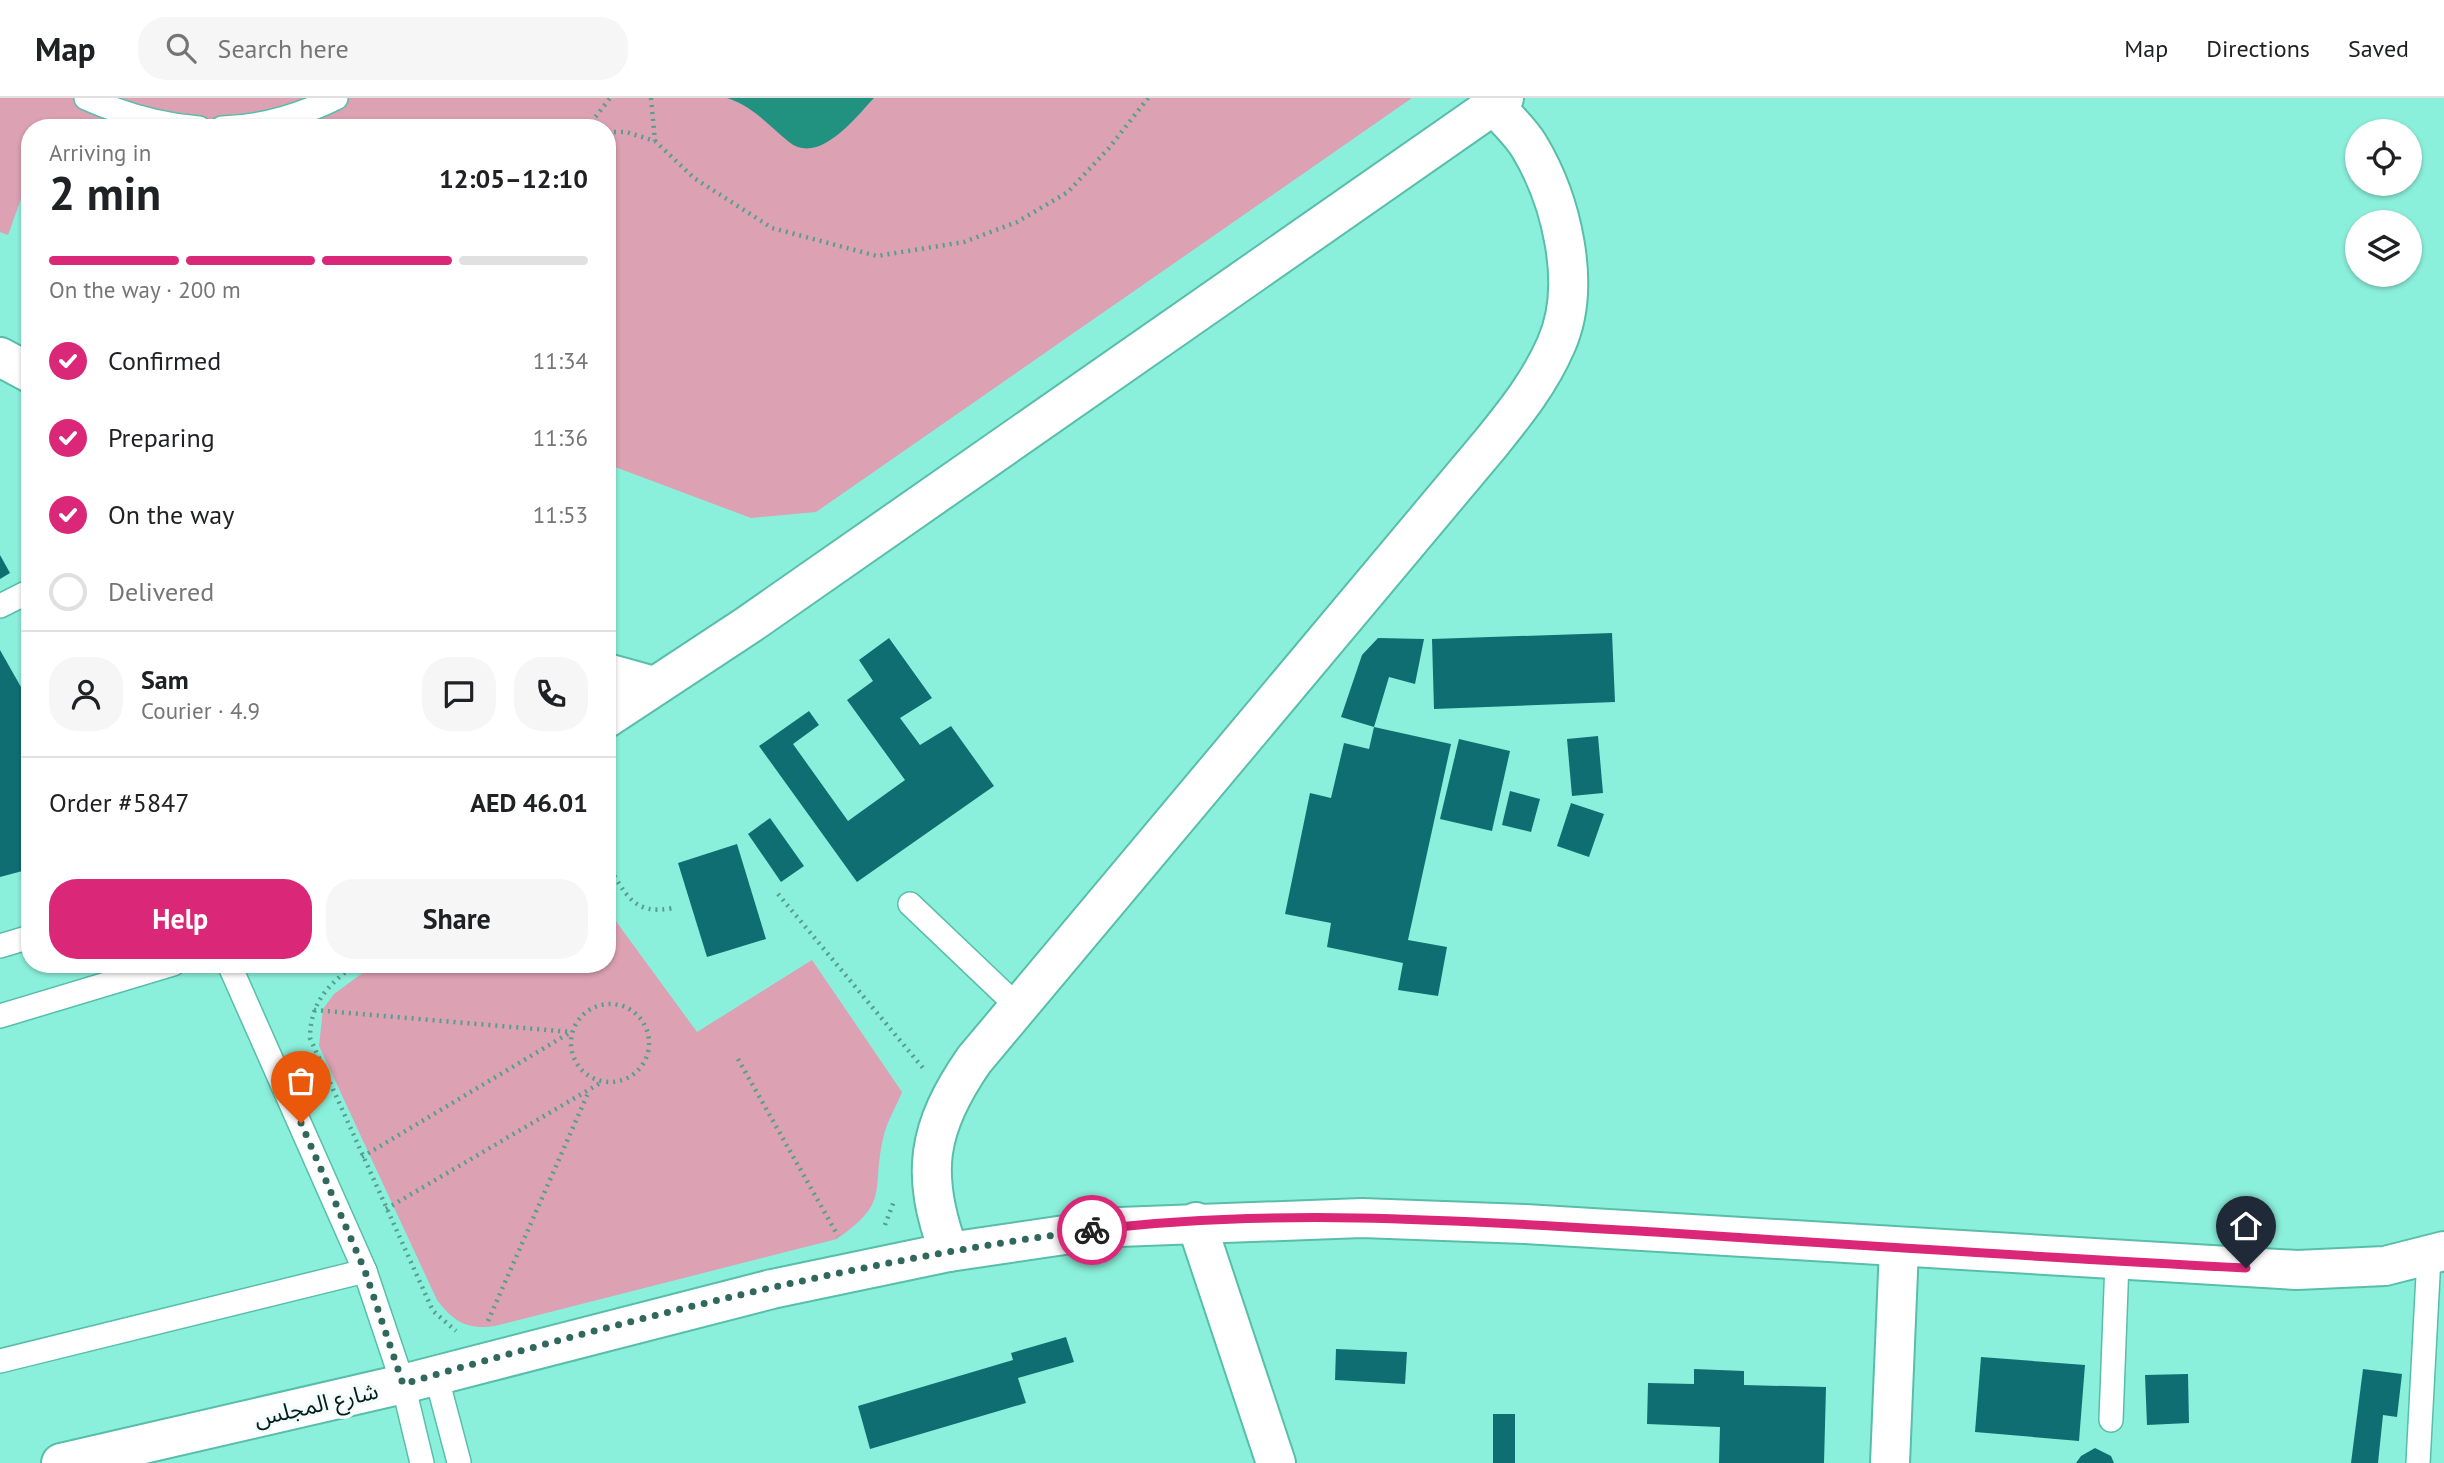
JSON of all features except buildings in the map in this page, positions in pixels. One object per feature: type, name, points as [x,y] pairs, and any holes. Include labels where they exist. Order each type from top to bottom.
[{"type":"street","points":[[616,712],[759,617],[1499,102],[1528,144],[1551,190],[1564,239],[1569,289],[1557,343],[1529,395],[1491,443],[974,1060],[951,1094],[936,1132],[931,1172],[933,1200],[949,1252]]},
{"type":"street","points":[[0,357],[21,368]]},
{"type":"street","points":[[616,675],[654,686]]},
{"type":"street","name":"شارع المجلس","points":[[62,1463],[419,1380],[759,1292],[949,1252],[1119,1227],[1196,1222],[1362,1218],[1511,1224],[2117,1262],[2297,1270],[2385,1266],[2436,1254]]},
{"type":"street","points":[[1196,1222],[1276,1463]]},
{"type":"street","points":[[1890,1463],[1899,1248]]},
{"type":"lane","points":[[86,98],[144,119]]},
{"type":"lane","points":[[283,119],[307,112],[336,98]]},
{"type":"lane","points":[[0,606],[21,596]]},
{"type":"lane","points":[[910,905],[1018,1007]]},
{"type":"lane","points":[[0,946],[21,940]]},
{"type":"lane","points":[[0,1016],[141,973]]},
{"type":"lane","points":[[233,973],[365,1271],[459,1462]]},
{"type":"lane","points":[[2418,1463],[2436,1254]]},
{"type":"lane","points":[[2111,1420],[2117,1262]]},
{"type":"lane","points":[[0,1361],[365,1271]]},
{"type":"lane","points":[[419,1380],[422,1463]]},
{"type":"path","points":[[594,119],[610,98]]},
{"type":"path","points":[[651,98],[655,141]]},
{"type":"path","points":[[616,132],[626,132],[655,141],[694,178],[772,228],[877,256],[964,242],[1017,222],[1068,192],[1109,148],[1147,98]]},
{"type":"path","points":[[616,879],[628,898],[642,909],[657,911],[673,908]]},
{"type":"path","points":[[778,894],[921,1063],[925,1074]]},
{"type":"path","points":[[344,973],[330,984],[310,1020],[314,1053],[433,1311],[446,1325],[465,1336]]},
{"type":"path","points":[[362,1157],[571,1032],[579,1019],[590,1009],[604,1004],[620,1005],[633,1012],[643,1023],[648,1037],[648,1052],[642,1066],[631,1077],[617,1082],[602,1082],[587,1076],[576,1064],[571,1048],[571,1032]]},
{"type":"path","points":[[314,1010],[571,1032]]},
{"type":"path","points":[[738,1059],[857,1271]]},
{"type":"path","points":[[386,1209],[602,1082]]},
{"type":"path","points":[[485,1327],[589,1091]]},
{"type":"path","points":[[881,1234],[895,1197]]},
{"type":"shaded area","points":[[0,98],[1412,98],[816,512],[751,518],[616,467],[616,119],[21,119],[21,199],[8,235],[0,232]]},
{"type":"shaded area","points":[[727,98],[874,98],[836,136],[824,144],[801,148],[789,142],[753,111]]},
{"type":"shaded area","points":[[616,921],[697,1032],[812,960],[902,1092],[884,1133],[876,1195],[865,1215],[837,1239],[495,1326],[477,1327],[462,1323],[449,1314],[437,1300],[319,1046],[323,1009],[334,994],[363,973],[616,973]]},
{"type":"way so far","points":[[301,1123],[365,1271],[403,1384],[772,1289],[949,1252],[1092,1230]]},
{"type":"route","points":[[1092,1230],[1196,1222],[1362,1218],[1525,1224],[2246,1268]]}]
